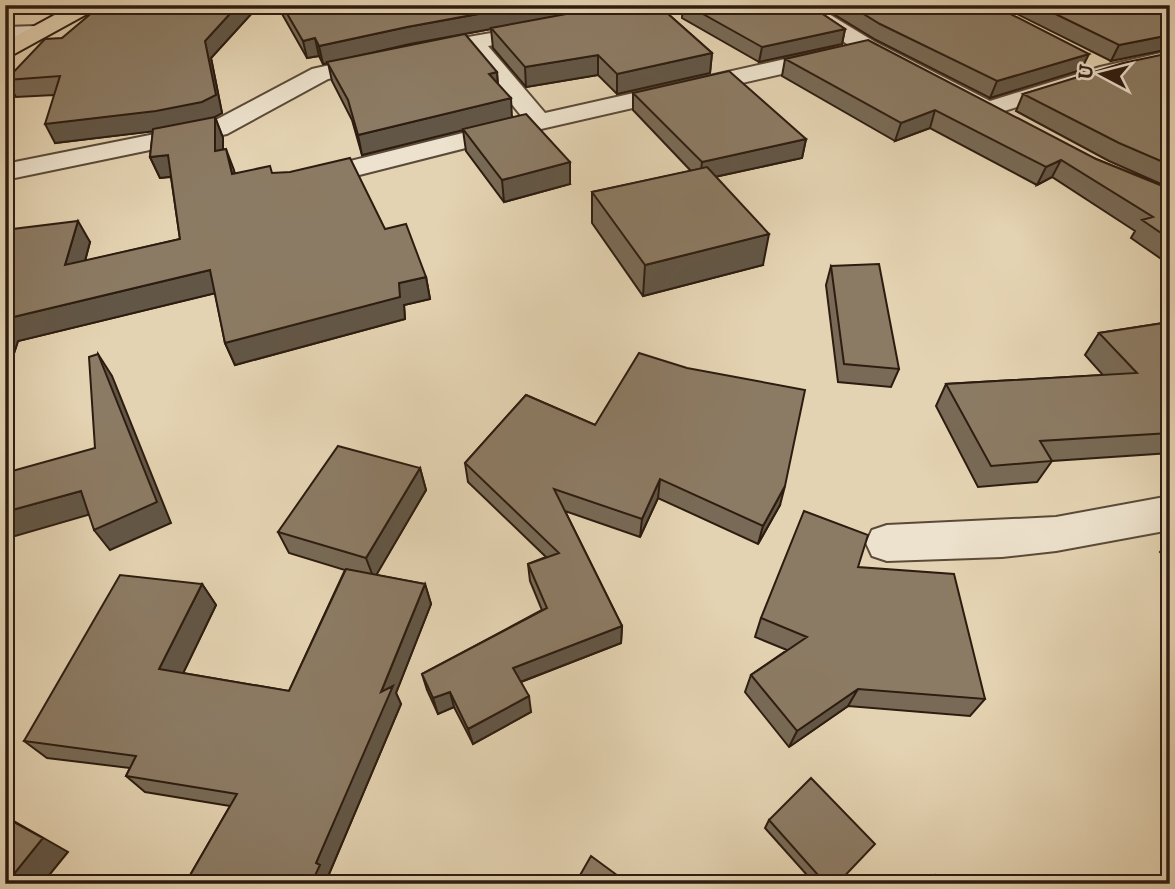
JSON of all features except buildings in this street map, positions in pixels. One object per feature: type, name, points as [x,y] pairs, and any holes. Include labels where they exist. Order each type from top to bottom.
[{"type":"highway","points":[[5,52],[36,32],[89,5]]},
{"type":"street","points":[[592,20],[671,5]]},
{"type":"street","points":[[799,5],[867,47],[1013,123]]},
{"type":"street","points":[[5,172],[208,132],[226,126],[320,74],[566,25]]},
{"type":"street","points":[[5,33],[36,32]]},
{"type":"street","points":[[474,43],[539,122]]},
{"type":"street","points":[[296,183],[539,122],[867,47]]},
{"type":"street","points":[[988,109],[1108,72],[1170,58]]},
{"type":"street","points":[[1086,60],[1108,72]]},
{"type":"street","points":[[887,543],[1002,539],[1056,534],[1170,513]]}]
